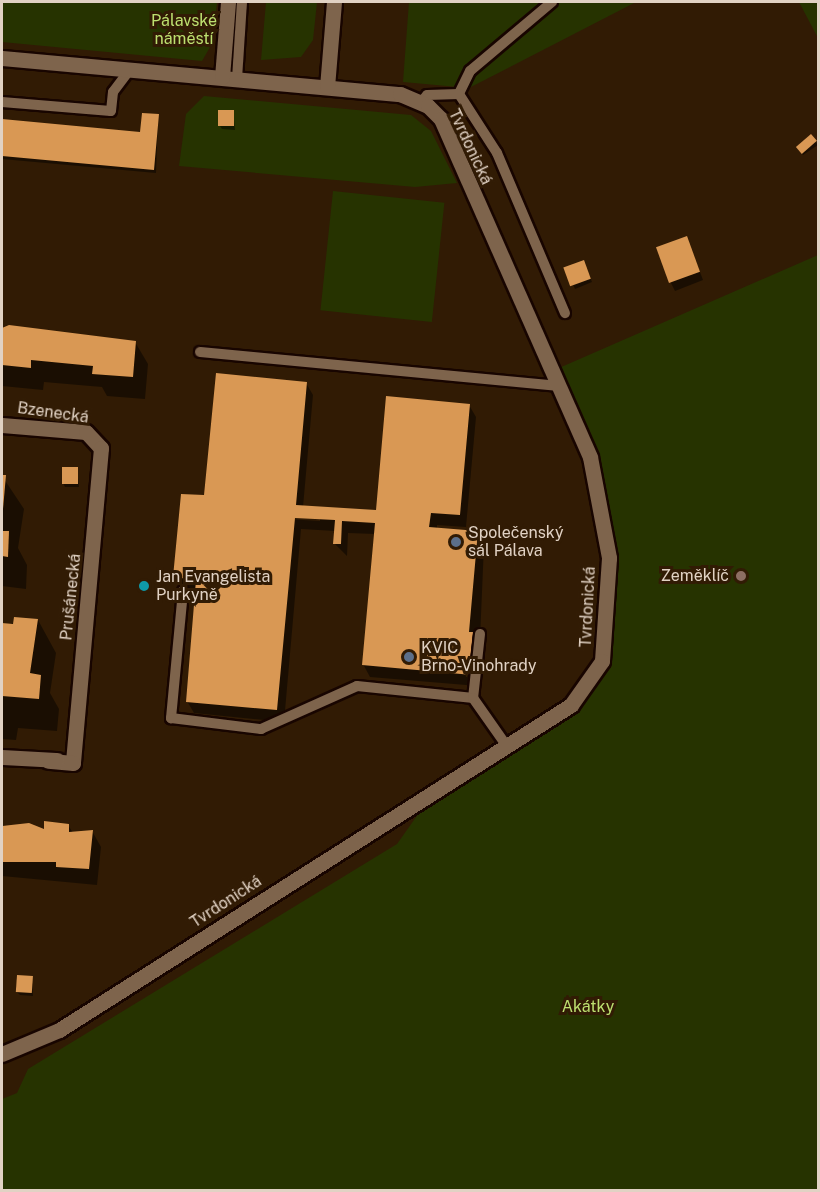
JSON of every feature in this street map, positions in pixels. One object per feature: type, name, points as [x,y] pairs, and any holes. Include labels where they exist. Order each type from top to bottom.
[{"type":"street","points":[[228,2],[229,78]]},
{"type":"street","points":[[327,87],[334,2]]},
{"type":"street","points":[[2,58],[400,94],[425,104]]},
{"type":"street","name":"Tvrdonická","points":[[2,1054],[86,1013],[571,705],[596,676],[607,642],[605,520],[590,457],[441,119],[425,104]]},
{"type":"street","name":"Bzenecká","points":[[2,425],[96,443]]},
{"type":"street","name":"Prušánecká","points":[[2,757],[48,761],[65,755],[75,741],[96,443]]},
{"type":"lane","points":[[229,78],[242,2]]},
{"type":"lane","points":[[459,94],[470,71],[552,2]]},
{"type":"lane","points":[[2,102],[111,111],[113,92],[129,71]]},
{"type":"lane","points":[[425,104],[427,95],[459,94]]},
{"type":"lane","points":[[459,94],[497,153],[565,313]]},
{"type":"lane","points":[[200,352],[560,386]]},
{"type":"lane","points":[[183,591],[171,718],[261,729],[357,686],[473,698]]},
{"type":"lane","points":[[480,634],[473,698],[506,745]]},
{"type":"green space","name":"Pálavské náměstí","points":[[2,2],[217,2],[213,42],[202,61],[2,42]]},
{"type":"green space","points":[[266,2],[317,2],[313,40],[301,57],[261,60]]},
{"type":"green space","points":[[409,2],[636,2],[469,88],[403,82]]},
{"type":"green space","points":[[799,2],[818,2],[818,38]]},
{"type":"green space","points":[[204,96],[411,115],[431,131],[457,183],[415,187],[179,166],[186,114]]},
{"type":"green space","points":[[333,191],[444,203],[432,322],[320,310]]},
{"type":"green space","name":"Akátky","points":[[818,255],[818,1190],[2,1190],[2,1099],[17,1093],[28,1069],[397,844],[426,803],[567,712],[601,671],[613,558],[610,516],[559,368]]},
{"type":"building","points":[[218,110],[234,110],[234,126],[218,126]]},
{"type":"building","points":[[142,113],[159,114],[154,170],[2,156],[2,119],[140,132]]},
{"type":"building","points":[[811,134],[817,141],[802,154],[796,147]]},
{"type":"building","points":[[687,236],[700,272],[669,283],[656,247]]},
{"type":"building","points":[[584,260],[591,279],[570,286],[563,268]]},
{"type":"building","points":[[9,325],[136,341],[133,377],[92,374],[93,366],[31,360],[31,368],[2,365],[2,328]]},
{"type":"building","points":[[216,373],[307,382],[296,505],[376,510],[386,396],[470,404],[460,515],[431,513],[429,527],[478,531],[469,632],[474,632],[472,675],[362,665],[375,523],[342,521],[341,544],[333,544],[335,520],[295,518],[277,710],[186,702],[196,580],[173,577],[181,494],[204,495]]},
{"type":"building","points":[[62,467],[78,467],[78,484],[62,484]]},
{"type":"building","points":[[2,475],[6,475],[3,509],[2,509]]},
{"type":"building","points":[[2,531],[9,531],[8,557],[2,556]]},
{"type":"building","points":[[14,617],[38,619],[30,673],[41,675],[39,699],[2,696],[2,623],[13,624]]},
{"type":"building","points":[[44,821],[69,824],[69,832],[93,830],[89,869],[56,867],[56,862],[2,862],[2,826],[29,823],[44,829]]},
{"type":"building","points":[[17,975],[33,976],[32,993],[16,992]]},
{"type":"place","name":"Společenský sál Pálava","points":[[456,542]]},
{"type":"place","name":"Zeměklíč","points":[[741,576]]},
{"type":"place","name":"Jan Evangelista Purkyně","points":[[144,586]]},
{"type":"place","name":"KVIC Brno-Vinohrady","points":[[409,657]]}]
